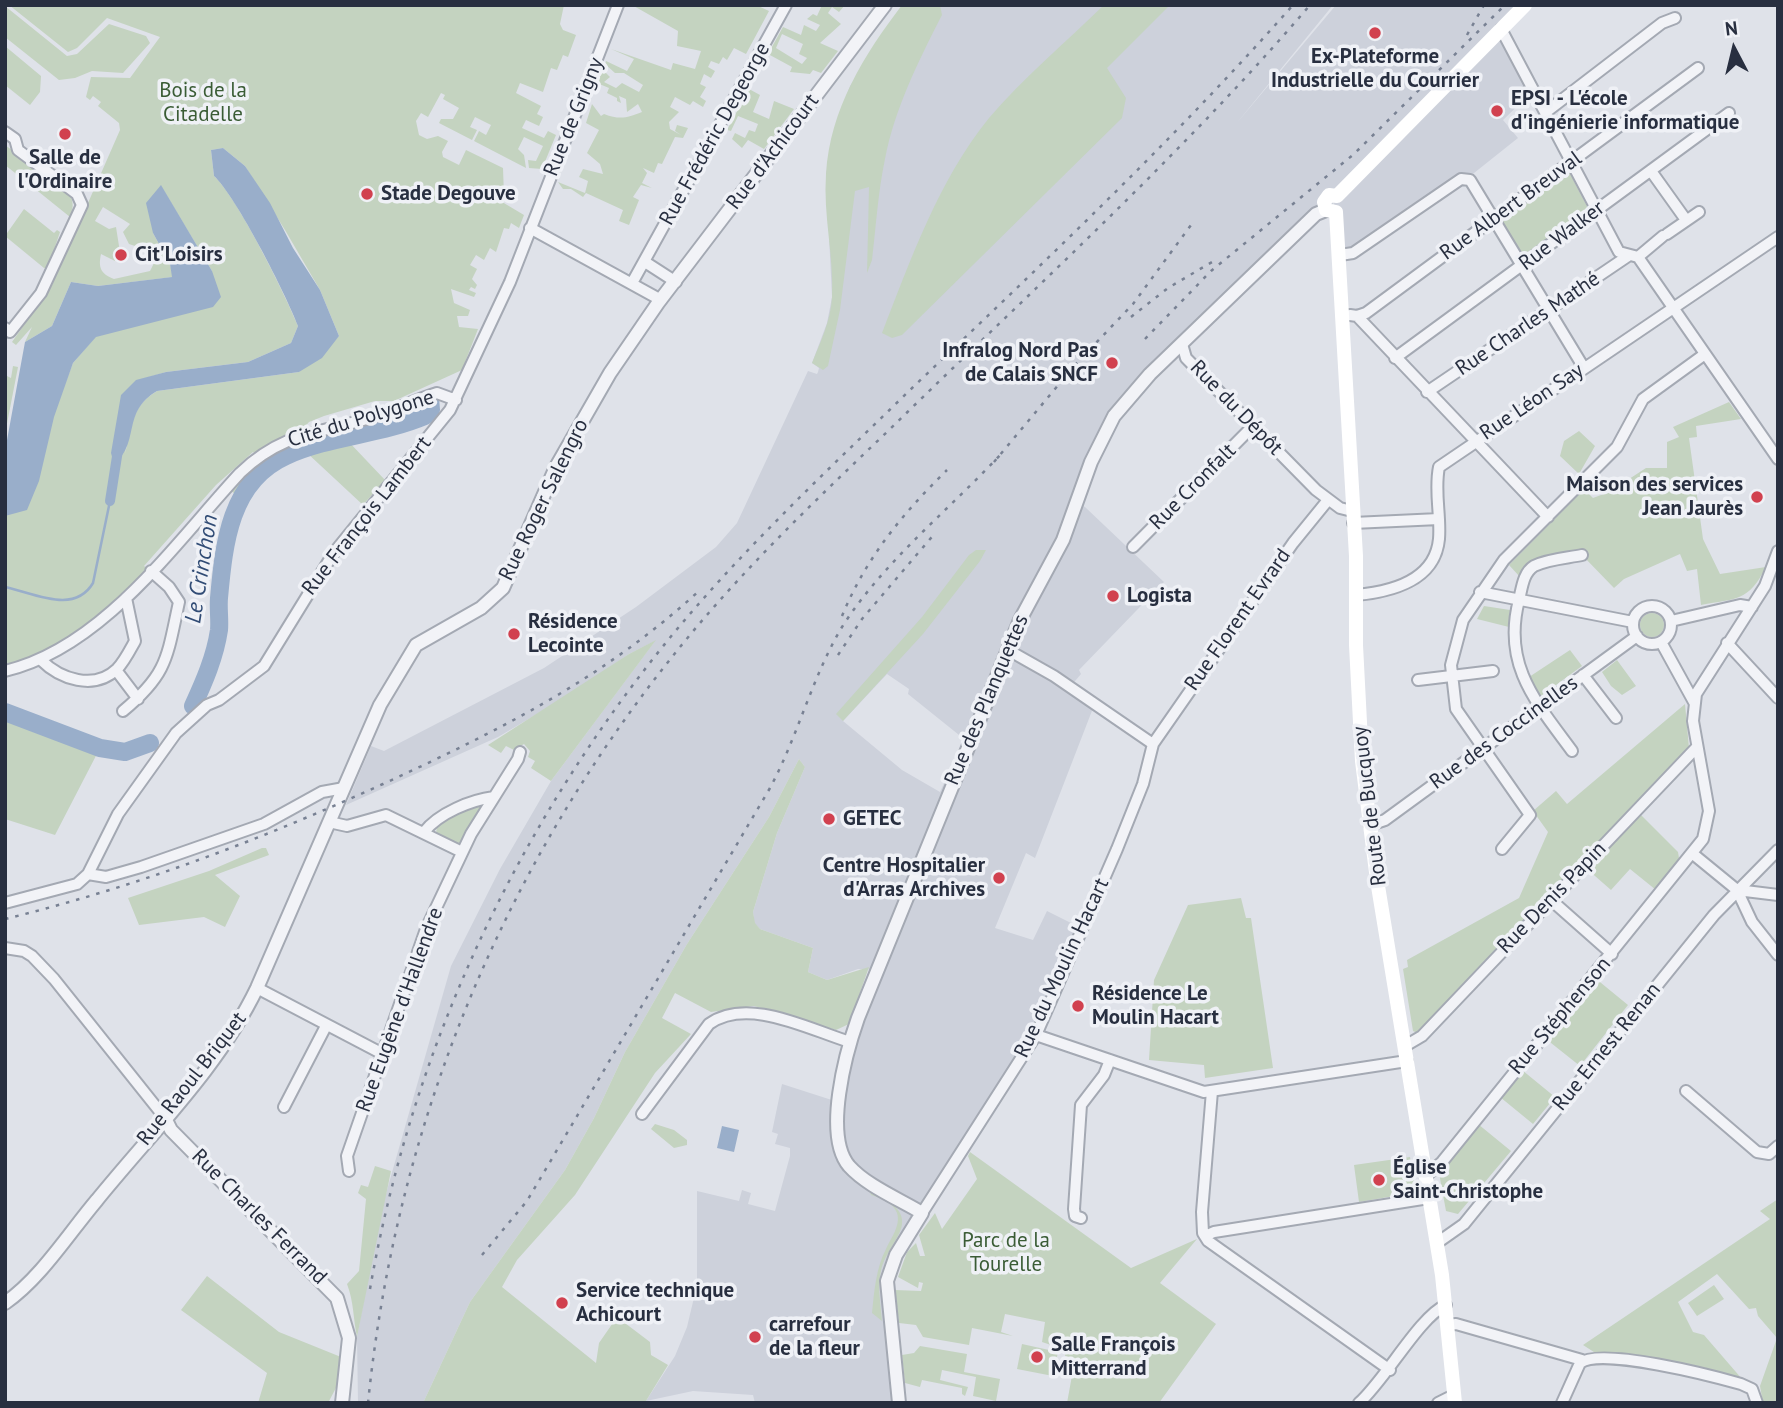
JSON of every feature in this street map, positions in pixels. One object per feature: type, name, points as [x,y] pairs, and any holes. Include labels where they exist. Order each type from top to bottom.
[{"type":"main road","points":[[1331,211],[1325,199],[1332,194],[1337,195],[1525,5]]},
{"type":"main road","name":"Route de Bucquoy","points":[[1331,211],[1350,316],[1352,517],[1362,761],[1437,1243],[1455,1400]]},
{"type":"street","name":"Rue de Grigny","points":[[530,228],[618,5]]},
{"type":"street","name":"Rue Frédéric Degeorge","points":[[632,283],[786,5]]},
{"type":"street","name":"Rue d'Achicourt","points":[[661,300],[885,5]]},
{"type":"street","points":[[1546,112],[1662,23],[1675,18]]},
{"type":"street","points":[[1501,29],[1619,252],[1633,257],[1674,307],[1778,459]]},
{"type":"street","name":"Rue Albert Breuval","points":[[1350,316],[1366,313],[1698,68]]},
{"type":"street","name":"Rue Walker","points":[[1395,358],[1729,113]]},
{"type":"street","points":[[5,132],[15,139],[18,150],[81,199],[82,205],[41,293],[8,330]]},
{"type":"street","points":[[1651,171],[1686,220]]},
{"type":"street","points":[[1340,255],[1353,253],[1461,179],[1469,180],[1584,368]]},
{"type":"street","name":"Rue du Dépôt","points":[[1331,211],[1316,214],[1182,344],[1186,358],[1328,500],[1352,517]]},
{"type":"street","name":"Rue Charles Mathé","points":[[1427,392],[1699,212]]},
{"type":"street","points":[[530,228],[661,300]]},
{"type":"street","name":"Rue François Lambert","points":[[88,874],[118,814],[176,733],[207,705],[228,694],[264,666],[333,554],[456,400],[510,282],[530,228]]},
{"type":"street","name":"Rue Léon Say","points":[[1356,596],[1389,592],[1424,570],[1437,550],[1439,467],[1778,237]]},
{"type":"street","points":[[645,262],[676,282]]},
{"type":"street","name":"Rue Roger Salengro","points":[[329,822],[380,705],[416,645],[481,608],[503,588],[556,467],[595,397],[661,300]]},
{"type":"street","points":[[1350,316],[1395,358],[1548,517]]},
{"type":"street","name":"Rue des Planquettes","points":[[922,1213],[848,1164],[840,1148],[837,1121],[850,1042],[1008,650],[1032,594],[1063,540],[1091,462],[1114,416],[1182,344]]},
{"type":"street","points":[[1502,849],[1530,815],[1456,709],[1451,677],[1452,655],[1460,630],[1480,592],[1504,560],[1617,447],[1643,399],[1705,354]]},
{"type":"street","name":"Cité du Polygone","points":[[5,671],[41,660],[97,623],[126,598],[258,456],[284,441],[381,414],[437,393],[456,400]]},
{"type":"street","name":"Rue Cronfalt","points":[[1133,547],[1253,426]]},
{"type":"street","name":"Rue Florent Evrard","points":[[1153,744],[1293,543],[1328,500]]},
{"type":"street","points":[[1352,517],[1439,519]]},
{"type":"street","points":[[1694,702],[1701,683],[1765,586],[1778,551]]},
{"type":"street","points":[[1572,751],[1540,708],[1519,668],[1515,640],[1519,601],[1525,577],[1532,567],[1582,555]]},
{"type":"street","points":[[123,711],[155,683],[162,669],[179,602],[151,571]]},
{"type":"street","points":[[1480,592],[1633,622]]},
{"type":"street","points":[[41,660],[63,678],[78,681],[105,676],[117,670],[135,641],[126,598]]},
{"type":"street","points":[[1671,621],[1740,605],[1752,607]]},
{"type":"street","points":[[1654,606],[1664,609],[1671,621],[1671,632],[1661,642],[1645,643],[1637,636],[1633,622],[1640,611],[1654,606]]},
{"type":"street","name":"Rue des Coccinelles","points":[[1370,825],[1385,820],[1637,636]]},
{"type":"street","points":[[1661,642],[1694,702]]},
{"type":"street","points":[[1727,643],[1778,698]]},
{"type":"street","points":[[1008,650],[1095,703],[1153,744]]},
{"type":"street","points":[[117,670],[138,699]]},
{"type":"street","points":[[1418,680],[1493,671]]},
{"type":"street","points":[[1583,675],[1616,718]]},
{"type":"street","name":"Rue Stéphenson","points":[[1426,1176],[1442,1162],[1703,839],[1709,811],[1693,721],[1694,702]]},
{"type":"street","name":"Rue du Moulin Hacart","points":[[922,1213],[1036,1035],[1123,836],[1151,760],[1153,744]]},
{"type":"street","name":"Rue Denis Papin","points":[[1405,1046],[1422,1036],[1698,747]]},
{"type":"street","name":"Rue Eugène d'Hallendre","points":[[349,1171],[347,1156],[426,929],[463,852],[519,759],[520,752]]},
{"type":"street","points":[[5,903],[77,884],[88,874],[106,877],[141,867],[264,824],[322,792],[344,788]]},
{"type":"street","points":[[424,832],[430,824],[476,799],[494,797]]},
{"type":"street","points":[[329,822],[347,826],[386,815],[463,852]]},
{"type":"street","name":"Rue Raoul Briquet","points":[[5,1303],[26,1284],[165,1118],[234,1030],[257,988],[329,822]]},
{"type":"street","name":"Rue Ernest Renan","points":[[1437,1243],[1464,1224],[1651,991],[1737,890],[1778,850]]},
{"type":"street","points":[[1693,854],[1737,890],[1752,922],[1778,955]]},
{"type":"street","points":[[1737,890],[1778,895]]},
{"type":"street","points":[[1551,900],[1612,954]]},
{"type":"street","points":[[9,948],[32,956],[54,979],[165,1118]]},
{"type":"street","points":[[257,988],[326,1026],[381,1052]]},
{"type":"street","points":[[642,1114],[709,1024],[728,1015],[765,1016],[850,1042]]},
{"type":"street","points":[[284,1107],[326,1026]]},
{"type":"street","points":[[1036,1035],[1189,1088],[1212,1091],[1407,1061]]},
{"type":"street","points":[[1081,1218],[1075,1216],[1074,1209],[1081,1105],[1104,1075],[1110,1060]]},
{"type":"street","points":[[1212,1091],[1202,1213],[1205,1236],[1228,1257],[1390,1370]]},
{"type":"street","points":[[1686,1091],[1757,1152],[1766,1154],[1778,1146]]},
{"type":"street","name":"Rue Charles Ferrand","points":[[165,1118],[171,1130],[337,1298],[349,1338],[342,1403]]},
{"type":"street","points":[[1205,1236],[1214,1232],[1429,1198]]},
{"type":"street","points":[[899,1403],[887,1281],[896,1255],[922,1213]]},
{"type":"street","points":[[1359,1403],[1390,1370],[1433,1312],[1446,1305]]},
{"type":"street","points":[[1448,1325],[1456,1324],[1583,1360],[1611,1359],[1701,1373],[1752,1389],[1757,1403]]},
{"type":"street","points":[[1562,1403],[1583,1360]]},
{"type":"street","points":[[1438,1403],[1455,1400]]},
{"type":"shaded area","points":[[907,5],[1333,5],[1236,124],[1336,5],[1525,5],[1501,29],[1534,90],[1503,120],[1518,138],[1469,177],[1340,255],[1334,203],[1326,210],[1130,395],[1077,503],[1085,507],[1164,582],[1079,670],[1081,674],[1070,687],[1095,703],[1035,858],[1026,853],[995,928],[1033,940],[1047,911],[1083,929],[1036,1035],[887,1281],[900,1403],[755,1403],[753,1395],[693,1391],[646,1401],[675,1356],[687,1327],[697,1285],[697,1191],[739,1201],[742,1190],[751,1193],[748,1204],[775,1211],[790,1156],[790,1148],[775,1144],[778,1134],[772,1132],[782,1084],[838,1102],[876,970],[858,969],[827,980],[808,972],[813,948],[760,929],[754,923],[753,912],[777,833],[805,767],[799,759],[769,817],[687,944],[625,1052],[594,1118],[565,1170],[470,1302],[423,1403],[358,1403],[357,1337],[379,1218],[451,966],[500,869],[551,781],[655,641],[629,654],[571,694],[498,737],[346,805],[371,746],[384,751],[544,668],[636,607],[716,547],[737,523],[808,371],[818,372],[819,368],[812,363],[827,323],[832,297],[826,174],[836,124],[850,86]],"holes":[[[887,674],[909,689],[908,694],[964,739],[940,792],[902,770],[843,721]]]},
{"type":"green space","name":"Bois de la Citadelle","points":[[9,5],[564,5],[560,24],[563,30],[576,35],[568,57],[563,55],[557,70],[551,68],[543,92],[520,83],[516,93],[541,106],[537,114],[543,117],[539,126],[526,120],[522,128],[544,138],[548,131],[556,135],[542,169],[529,168],[528,160],[536,161],[543,146],[524,137],[518,149],[524,155],[526,168],[474,141],[479,131],[486,135],[491,125],[475,117],[470,127],[477,130],[472,140],[439,123],[441,119],[453,119],[459,108],[443,99],[445,95],[441,93],[428,117],[421,113],[416,121],[419,135],[427,139],[438,136],[448,141],[442,152],[443,157],[459,165],[466,150],[503,168],[504,195],[489,189],[487,193],[524,215],[519,228],[511,223],[509,229],[504,228],[496,252],[490,248],[484,260],[476,255],[470,265],[477,269],[472,279],[477,285],[475,289],[471,287],[469,290],[476,293],[474,297],[451,289],[454,303],[470,310],[468,316],[457,316],[459,327],[478,329],[462,370],[394,401],[375,401],[309,422],[296,437],[299,445],[404,419],[426,407],[425,399],[434,396],[436,411],[431,422],[348,441],[385,480],[363,505],[306,452],[262,472],[248,487],[238,505],[232,526],[220,635],[197,706],[191,707],[217,633],[219,570],[237,496],[227,487],[257,456],[253,452],[216,485],[144,566],[151,571],[66,645],[5,671],[5,516],[16,511],[73,363],[96,336],[147,322],[212,271],[161,186],[153,233],[170,264],[173,277],[98,286],[71,282],[52,326],[25,342],[32,327],[16,345],[12,342],[52,285],[120,130],[119,123],[98,106],[101,102],[93,96],[90,100],[86,97],[91,77],[130,78],[160,37],[107,18],[77,48],[68,52]],"holes":[[[223,148],[245,166],[285,230],[320,290],[339,336],[299,372],[157,391],[137,410],[125,454],[136,381],[166,372],[248,362],[291,343],[298,326],[247,224],[214,176],[211,150]],[[103,207],[130,224],[123,232],[129,244],[147,250],[156,259],[150,271],[114,279],[103,273],[100,267],[101,254],[115,261],[119,246],[116,227],[109,229],[95,221]]]},
{"type":"green space","points":[[632,5],[756,5],[769,11],[746,54],[734,48],[727,60],[723,57],[719,64],[711,61],[708,67],[715,71],[711,78],[704,74],[700,84],[706,87],[700,97],[706,101],[703,107],[693,101],[690,105],[675,97],[670,107],[679,112],[669,122],[670,129],[681,135],[675,131],[677,125],[688,128],[683,138],[675,137],[662,164],[658,163],[654,173],[643,168],[647,173],[642,183],[652,188],[641,185],[633,197],[639,200],[629,225],[619,221],[623,210],[586,193],[583,197],[571,189],[563,189],[558,182],[585,193],[588,181],[579,177],[583,169],[603,174],[600,164],[587,153],[599,130],[586,123],[592,104],[601,116],[604,114],[623,118],[642,112],[638,104],[627,112],[626,99],[619,96],[621,103],[617,101],[617,98],[607,93],[609,88],[597,83],[603,70],[610,77],[604,82],[616,88],[622,83],[639,92],[643,85],[624,73],[615,73],[605,64],[606,61],[627,71],[634,59],[611,49],[671,70],[673,63],[695,69],[701,51],[677,46],[678,31]]},
{"type":"green space","points":[[822,5],[845,5],[839,12],[832,7],[828,13],[841,24],[820,43],[838,51],[821,73],[813,70],[810,74],[790,72],[792,67],[768,54],[783,27],[801,35],[804,25],[816,31],[820,25],[807,19],[813,14],[817,16]],"holes":[[[782,34],[803,44],[799,54],[807,58],[802,64],[776,48]]]},
{"type":"green space","points":[[902,5],[940,5],[942,15],[908,86],[889,140],[872,260],[867,273],[869,187],[855,191],[840,310],[828,366],[823,370],[812,363],[827,323],[832,297],[825,189],[829,150],[834,127],[851,84],[862,63]]},
{"type":"green space","points":[[1104,5],[1169,6],[1107,68],[1126,98],[1122,118],[902,335],[892,338],[882,333],[927,221],[971,142],[1016,89]]},
{"type":"green space","points":[[5,6],[67,56],[77,54],[109,24],[146,36],[150,43],[123,73],[92,71],[75,78],[59,80],[5,37]]},
{"type":"green space","points":[[5,46],[41,76],[40,92],[30,105],[5,85]]},
{"type":"green space","points":[[749,89],[760,95],[753,112],[769,119],[774,101],[794,109],[764,149],[748,140],[742,148],[732,139],[735,133],[745,138],[749,130],[755,132],[758,124],[738,116],[731,131],[727,130]]},
{"type":"green space","points":[[5,145],[39,170],[29,184],[5,165]]},
{"type":"green space","points":[[1568,170],[1589,210],[1521,258],[1500,219]]},
{"type":"green space","points":[[44,174],[71,197],[73,202],[70,217],[34,188]]},
{"type":"green space","points":[[24,209],[54,233],[57,230],[60,232],[48,268],[44,268],[5,236]]},
{"type":"green space","points":[[13,366],[18,367],[5,434],[5,375],[11,378]]},
{"type":"green space","points":[[1729,402],[1741,419],[1696,426],[1697,437],[1689,438],[1703,539],[1720,574],[1766,567],[1747,593],[1733,599],[1701,605],[1697,569],[1687,571],[1680,554],[1624,579],[1614,588],[1582,555],[1540,564],[1520,577],[1509,565],[1584,489],[1593,498],[1609,492],[1646,468],[1667,468],[1667,442],[1679,437],[1673,427]]},
{"type":"green space","points":[[1579,431],[1595,446],[1579,474],[1560,456],[1564,441]]},
{"type":"green space","points":[[976,550],[986,550],[923,634],[843,721],[836,714],[922,617],[969,555]]},
{"type":"green space","points":[[1484,606],[1510,610],[1509,627],[1477,619]]},
{"type":"green space","points":[[1647,613],[1657,613],[1664,620],[1664,630],[1657,637],[1647,637],[1640,630],[1640,620]]},
{"type":"green space","points":[[656,640],[551,781],[531,768],[535,761],[528,757],[530,751],[524,744],[514,750],[506,746],[501,753],[488,745],[629,654]]},
{"type":"green space","points":[[1570,650],[1582,666],[1541,696],[1526,679]]},
{"type":"green space","points":[[1617,660],[1636,686],[1622,695],[1611,686],[1602,672]]},
{"type":"green space","points":[[1685,704],[1689,748],[1417,1033],[1413,1031],[1403,969],[1408,967],[1407,960],[1519,898],[1548,832],[1533,811],[1556,791],[1567,804]]},
{"type":"green space","points":[[5,707],[94,744],[131,747],[149,742],[150,745],[129,752],[100,748],[55,835],[5,819]]},
{"type":"green space","points":[[799,759],[805,767],[777,833],[753,912],[755,923],[760,929],[813,948],[808,972],[827,980],[869,967],[849,1024],[836,1030],[754,1006],[711,1012],[675,993],[662,1018],[691,1034],[655,1073],[575,1195],[517,1260],[502,1287],[596,1363],[599,1343],[617,1317],[650,1342],[651,1355],[668,1365],[646,1401],[636,1403],[423,1403],[470,1302],[565,1170],[594,1118],[625,1052],[687,944],[769,817]]},
{"type":"green space","points":[[478,804],[482,809],[462,843],[457,845],[436,834],[437,825]]},
{"type":"green space","points":[[1639,813],[1678,852],[1679,858],[1656,890],[1630,869],[1611,890],[1587,869]]},
{"type":"green space","points":[[266,848],[269,855],[215,875],[240,896],[225,927],[204,917],[139,925],[128,898],[209,871]]},
{"type":"green space","points":[[1241,898],[1246,918],[1251,918],[1273,1068],[1205,1078],[1204,1065],[1149,1060],[1154,980],[1188,905]]},
{"type":"green space","points":[[1595,978],[1628,1005],[1580,1066],[1546,1039]]},
{"type":"green space","points":[[1522,1070],[1555,1097],[1533,1124],[1500,1097]]},
{"type":"green space","points":[[655,1124],[674,1130],[687,1140],[687,1145],[674,1148],[651,1129]]},
{"type":"green space","points":[[1478,1124],[1511,1151],[1458,1214],[1446,1211],[1439,1173]]},
{"type":"green space","name":"Parc de la Tourelle","points":[[970,1152],[1131,1268],[1197,1239],[1160,1283],[1216,1324],[1159,1403],[1067,1403],[1075,1359],[1065,1356],[1066,1350],[1042,1342],[1045,1322],[1005,1314],[1001,1332],[1013,1336],[972,1328],[969,1345],[923,1337],[916,1325],[899,1323],[895,1290],[921,1291],[923,1283],[919,1282],[918,1288],[898,1277],[907,1252],[916,1243],[920,1256],[925,1256],[919,1235],[935,1213],[942,1229],[977,1179],[968,1156]]},
{"type":"green space","points":[[1410,1157],[1415,1185],[1406,1194],[1359,1202],[1354,1165]]},
{"type":"green space","points":[[375,1166],[391,1171],[357,1337],[347,1284],[359,1271],[366,1199],[358,1193],[361,1185],[368,1187]]},
{"type":"green space","points":[[869,1190],[888,1201],[897,1209],[902,1217],[899,1234],[881,1271],[879,1290],[882,1321],[872,1313],[875,1289],[880,1264],[898,1218],[893,1206],[871,1195]]},
{"type":"green space","points":[[1778,1199],[1778,1403],[1763,1403],[1760,1386],[1777,1338],[1758,1316],[1756,1308],[1749,1309],[1717,1274],[1678,1302],[1693,1332],[1704,1335],[1742,1379],[1652,1358],[1597,1354],[1583,1345],[1770,1219],[1760,1211]]},
{"type":"green space","points":[[207,1276],[279,1332],[341,1357],[337,1386],[328,1403],[258,1403],[267,1373],[181,1310]]},
{"type":"green space","points":[[1714,1285],[1724,1299],[1697,1316],[1688,1303]]},
{"type":"green space","points":[[1022,1344],[1058,1352],[1053,1376],[1017,1369]]},
{"type":"green space","points":[[920,1346],[967,1354],[964,1372],[1000,1379],[996,1401],[973,1396],[976,1377],[942,1370],[940,1380],[968,1387],[965,1396],[962,1394],[962,1388],[922,1380],[920,1387],[905,1383],[902,1355],[914,1353]]},
{"type":"water","points":[[223,148],[245,166],[270,203],[293,248],[320,290],[339,336],[322,358],[299,372],[157,391],[139,408],[127,446],[114,464],[111,453],[121,395],[136,380],[166,372],[248,362],[291,343],[298,326],[247,224],[214,176],[211,150]]},
{"type":"water","points":[[161,185],[212,271],[221,297],[213,307],[96,337],[73,363],[54,417],[39,481],[27,510],[5,516],[5,451],[25,342],[52,326],[71,282],[98,286],[172,277],[170,264],[153,233],[146,203]]},
{"type":"water","points":[[722,1126],[739,1130],[734,1152],[717,1148]]},
{"type":"waterway","name":"Le Crinchon","points":[[193,706],[209,669],[217,640],[221,577],[233,516],[253,481],[267,467],[303,449],[425,416],[431,410],[430,398]]},
{"type":"waterway","points":[[110,501],[118,450]]},
{"type":"waterway","points":[[5,587],[64,600],[85,593],[93,583],[110,501]]},
{"type":"waterway","name":"Le Crinchon","points":[[5,712],[100,748],[125,752],[150,743]]},
{"type":"railway","points":[[370,1289],[389,1200],[413,1112],[443,1026],[479,942],[520,861],[566,782],[617,706],[673,634],[758,539],[1106,202],[1201,105],[1293,5]]},
{"type":"railway","points":[[368,1403],[383,1296],[406,1191],[436,1088],[474,988],[520,891],[573,798],[633,708],[700,623],[768,549],[1157,170],[1310,5]]},
{"type":"railway","points":[[1467,35],[1484,5]]},
{"type":"railway","points":[[1145,339],[1211,271],[1354,154],[1505,5]]},
{"type":"railway","points":[[994,462],[1075,365],[1133,304],[1191,225]]},
{"type":"railway","points":[[1131,317],[1168,288],[1212,262]]},
{"type":"railway","points":[[482,1255],[527,1201],[770,788],[822,666],[842,627],[897,558],[1001,454]]},
{"type":"railway","points":[[842,616],[874,556],[915,503],[947,470]]},
{"type":"railway","points":[[838,655],[862,619],[936,532]]},
{"type":"railway","points":[[5,919],[150,877],[244,843],[337,805],[426,764],[510,722],[589,676],[665,621],[701,589]]},
{"type":"place","name":"Ex-Plateforme Industrielle du Courrier","points":[[1375,33]]},
{"type":"place","name":"EPSI - L'école d'ingénierie informatique","points":[[1497,111]]},
{"type":"place","name":"Salle de l'Ordinaire","points":[[65,134]]},
{"type":"place","name":"Stade Degouve","points":[[367,194]]},
{"type":"place","name":"Cit'Loisirs","points":[[121,255]]},
{"type":"place","name":"Infralog Nord Pas de Calais SNCF","points":[[1112,363]]},
{"type":"place","name":"Maison des services Jean Jaurès","points":[[1757,497]]},
{"type":"place","name":"Logista","points":[[1113,596]]},
{"type":"place","name":"Résidence Lecointe","points":[[514,634]]},
{"type":"place","name":"GETEC","points":[[829,819]]},
{"type":"place","name":"Centre Hospitalier d'Arras Archives","points":[[999,878]]},
{"type":"place","name":"Résidence Le Moulin Hacart","points":[[1078,1006]]},
{"type":"place","name":"Église Saint-Christophe","points":[[1379,1180]]},
{"type":"place","name":"Service technique Achicourt","points":[[562,1303]]},
{"type":"place","name":"carrefour de la fleur","points":[[755,1337]]},
{"type":"place","name":"Salle François Mitterrand","points":[[1037,1357]]}]
